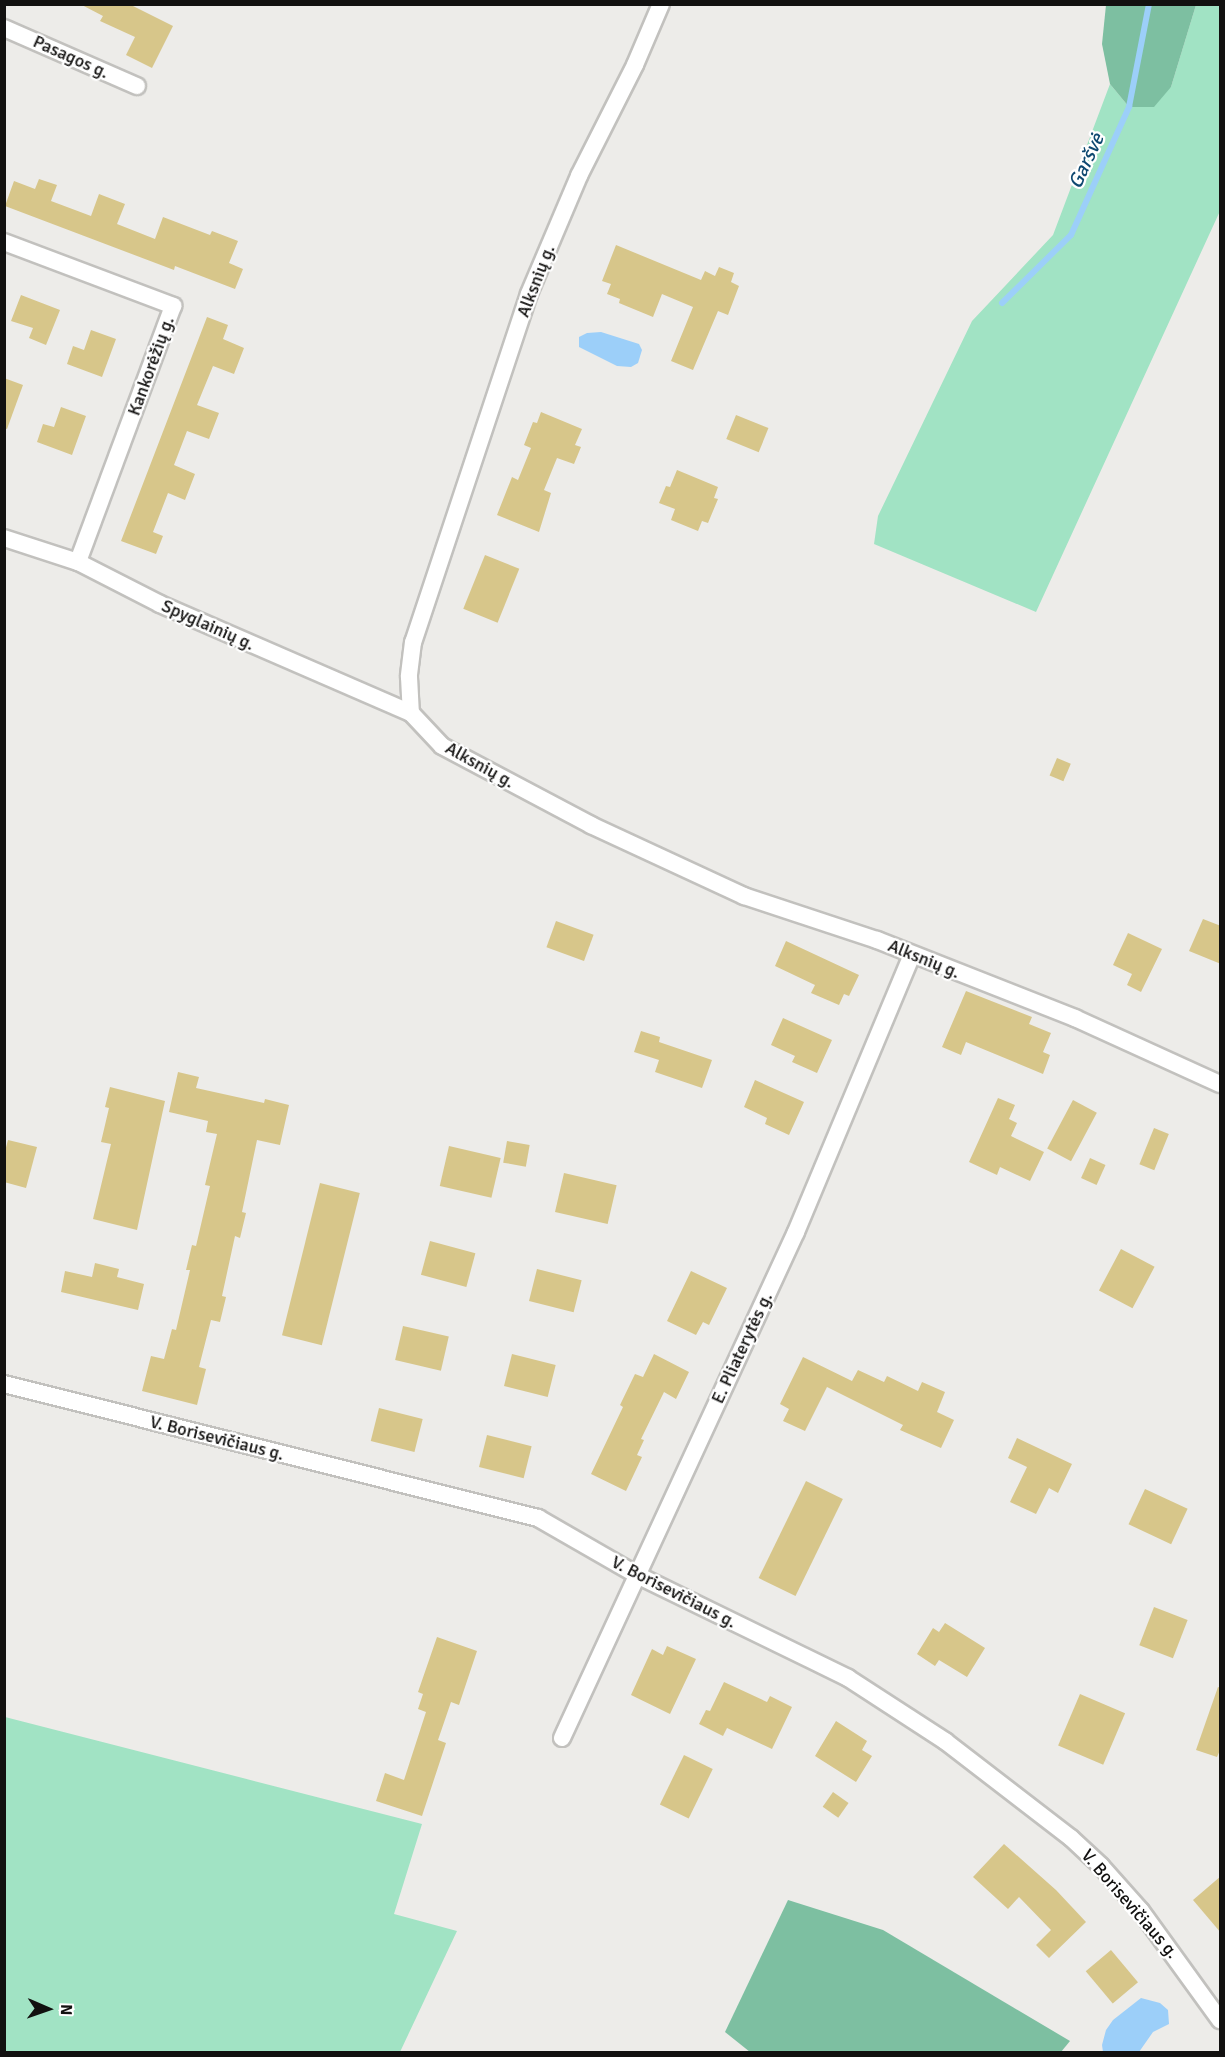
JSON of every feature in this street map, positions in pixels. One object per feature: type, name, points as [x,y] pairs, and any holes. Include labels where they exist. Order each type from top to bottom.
[{"type":"street","name":"Alksnių g.","points":[[661,4],[635,65],[579,176],[529,294],[413,642],[409,677],[411,713],[442,746],[591,825],[744,896],[912,954],[1075,1018],[1221,1084]]},
{"type":"street","name":"Pasagos g.","points":[[4,28],[137,86]]},
{"type":"street","name":"Kankorėžių g.","points":[[4,242],[173,306],[78,562]]},
{"type":"street","name":"Spyglainių g.","points":[[4,538],[78,562],[160,604],[411,713]]},
{"type":"street","name":"E. Pliaterytės g.","points":[[562,1738],[796,1232],[912,954]]},
{"type":"street","name":"V. Borisevičiaus g.","points":[[4,1384],[538,1518],[637,1575],[849,1678],[945,1741],[1007,1786],[1101,1866],[1141,1911],[1221,2020]]},
{"type":"green space","points":[[1106,5],[1196,5],[1171,87],[1154,107],[1129,107],[1110,84],[1102,44]]},
{"type":"green space","points":[[1196,5],[1220,5],[1220,211],[1036,612],[874,544],[878,516],[972,321],[1053,235],[1110,84],[1129,107],[1171,87]]},
{"type":"green space","points":[[5,1717],[422,1824],[394,1914],[457,1931],[400,2052],[5,2052]]},
{"type":"green space","points":[[788,1900],[883,1930],[1070,2041],[1061,2052],[750,2052],[725,2032]]},
{"type":"water","points":[[601,332],[639,344],[642,350],[638,363],[631,367],[617,366],[579,347],[579,337],[587,333]]},
{"type":"water","points":[[1141,1998],[1160,2003],[1168,2010],[1169,2024],[1153,2032],[1139,2052],[1103,2052],[1102,2045],[1106,2030],[1113,2020]]},
{"type":"building","points":[[80,4],[129,4],[173,26],[152,68],[126,55],[135,37],[100,21],[103,16]]},
{"type":"building","points":[[39,179],[57,185],[51,201],[91,216],[99,194],[125,204],[117,224],[155,239],[163,217],[210,235],[212,231],[238,241],[229,263],[243,269],[235,289],[175,266],[174,270],[5,206],[14,181],[35,189]]},
{"type":"building","points":[[616,245],[701,280],[705,271],[715,276],[719,267],[734,273],[731,282],[739,286],[728,315],[718,311],[693,370],[671,361],[693,307],[662,294],[653,317],[619,303],[620,299],[607,294],[611,284],[602,281]]},
{"type":"building","points":[[21,295],[60,310],[46,345],[29,338],[33,328],[11,321]]},
{"type":"building","points":[[207,317],[228,325],[223,339],[244,348],[234,374],[213,366],[197,405],[219,413],[209,439],[187,431],[174,465],[195,474],[185,500],[168,493],[153,532],[163,536],[156,554],[121,541]]},
{"type":"building","points":[[91,330],[116,339],[102,377],[67,364],[73,346],[84,350]]},
{"type":"building","points":[[4,378],[23,385],[7,429],[4,428]]},
{"type":"building","points":[[61,407],[86,416],[72,455],[37,442],[43,424],[54,427]]},
{"type":"building","points":[[541,412],[582,429],[575,445],[581,447],[574,464],[557,458],[544,490],[551,493],[539,532],[497,515],[512,477],[518,480],[531,448],[524,445],[533,422],[537,423]]},
{"type":"building","points":[[736,415],[768,428],[759,452],[726,439]]},
{"type":"building","points":[[677,470],[718,487],[714,498],[718,499],[708,523],[702,521],[698,531],[671,520],[675,509],[659,503],[666,486],[670,487]]},
{"type":"building","points":[[485,555],[519,569],[498,623],[463,609]]},
{"type":"building","points":[[1057,758],[1071,764],[1063,781],[1050,775]]},
{"type":"building","points":[[1203,919],[1221,926],[1221,964],[1189,951]]},
{"type":"building","points":[[556,921],[594,935],[584,961],[546,947]]},
{"type":"building","points":[[1128,933],[1162,949],[1141,992],[1127,985],[1132,974],[1113,965]]},
{"type":"building","points":[[786,941],[859,975],[849,996],[844,994],[839,1005],[811,993],[815,985],[775,966]]},
{"type":"building","points":[[966,991],[1032,1017],[1029,1024],[1051,1033],[1043,1052],[1050,1055],[1043,1074],[966,1042],[961,1055],[942,1047]]},
{"type":"building","points":[[783,1018],[832,1040],[817,1073],[792,1062],[795,1056],[771,1045]]},
{"type":"building","points":[[641,1031],[660,1037],[659,1042],[712,1060],[702,1088],[655,1072],[659,1060],[634,1052]]},
{"type":"building","points":[[178,1072],[199,1077],[196,1088],[264,1103],[265,1099],[289,1105],[280,1145],[257,1140],[242,1212],[246,1213],[240,1238],[235,1236],[222,1296],[226,1297],[220,1322],[211,1320],[199,1367],[206,1369],[197,1405],[142,1391],[151,1356],[164,1359],[172,1329],[176,1330],[190,1270],[186,1270],[192,1245],[196,1246],[210,1186],[205,1185],[217,1134],[206,1132],[208,1121],[169,1112]]},
{"type":"building","points":[[755,1080],[804,1102],[789,1135],[765,1124],[767,1118],[744,1107]]},
{"type":"building","points":[[110,1087],[165,1101],[137,1230],[93,1219],[111,1144],[101,1142],[109,1108],[105,1107]]},
{"type":"building","points":[[998,1098],[1015,1105],[1009,1119],[1017,1123],[1011,1136],[1044,1152],[1030,1181],[1000,1167],[997,1175],[969,1162]]},
{"type":"building","points":[[1073,1100],[1097,1113],[1071,1161],[1047,1149]]},
{"type":"building","points":[[1154,1128],[1169,1134],[1154,1170],[1139,1164]]},
{"type":"building","points":[[8,1140],[37,1147],[26,1188],[4,1182],[4,1155]]},
{"type":"building","points":[[507,1141],[530,1145],[526,1167],[503,1163]]},
{"type":"building","points":[[449,1146],[501,1158],[491,1198],[440,1186]]},
{"type":"building","points":[[1090,1158],[1106,1165],[1097,1185],[1081,1178]]},
{"type":"building","points":[[564,1173],[617,1185],[608,1224],[555,1212]]},
{"type":"building","points":[[320,1183],[360,1193],[322,1345],[282,1335]]},
{"type":"building","points":[[430,1241],[475,1253],[466,1287],[421,1275]]},
{"type":"building","points":[[1121,1249],[1155,1267],[1132,1308],[1099,1290]]},
{"type":"building","points":[[95,1263],[119,1269],[117,1277],[144,1284],[138,1310],[61,1292],[65,1271],[92,1277]]},
{"type":"building","points":[[537,1269],[582,1280],[574,1312],[529,1301]]},
{"type":"building","points":[[691,1271],[727,1288],[709,1325],[703,1322],[696,1335],[667,1321]]},
{"type":"building","points":[[403,1326],[449,1337],[441,1371],[395,1360]]},
{"type":"building","points":[[512,1354],[556,1365],[548,1397],[504,1386]]},
{"type":"building","points":[[654,1354],[689,1372],[676,1399],[664,1392],[641,1439],[644,1440],[637,1455],[642,1457],[626,1491],[591,1474],[623,1407],[620,1405],[635,1374],[643,1377]]},
{"type":"building","points":[[803,1357],[852,1381],[858,1370],[884,1382],[887,1376],[918,1391],[922,1382],[945,1392],[937,1412],[954,1420],[941,1448],[900,1430],[903,1425],[827,1387],[805,1431],[783,1421],[789,1409],[780,1404]]},
{"type":"building","points":[[379,1408],[423,1419],[414,1452],[371,1441]]},
{"type":"building","points":[[487,1435],[532,1446],[524,1478],[479,1467]]},
{"type":"building","points":[[1017,1438],[1072,1464],[1058,1493],[1049,1488],[1036,1514],[1010,1502],[1027,1467],[1008,1458]]},
{"type":"building","points":[[806,1481],[843,1499],[796,1596],[759,1578]]},
{"type":"building","points":[[1145,1489],[1188,1509],[1171,1544],[1129,1524]]},
{"type":"building","points":[[1154,1607],[1188,1620],[1173,1658],[1139,1645]]},
{"type":"building","points":[[945,1623],[985,1648],[967,1677],[939,1660],[935,1666],[917,1654],[933,1628],[939,1632]]},
{"type":"building","points":[[437,1637],[477,1651],[459,1705],[451,1702],[438,1740],[446,1743],[422,1816],[376,1801],[385,1773],[404,1780],[426,1712],[418,1709],[423,1694],[418,1692]]},
{"type":"building","points":[[667,1646],[696,1659],[670,1714],[631,1695],[652,1649],[663,1655]]},
{"type":"building","points":[[724,1682],[767,1702],[770,1696],[792,1707],[772,1749],[727,1728],[723,1736],[699,1724],[706,1710],[710,1711]]},
{"type":"building","points":[[1218,1687],[1221,1688],[1221,1748],[1217,1757],[1196,1750]]},
{"type":"building","points":[[1080,1694],[1125,1713],[1103,1765],[1058,1746]]},
{"type":"building","points":[[836,1721],[867,1741],[862,1750],[872,1756],[856,1782],[815,1756]]},
{"type":"building","points":[[684,1755],[713,1769],[689,1818],[660,1804]]},
{"type":"building","points":[[833,1792],[849,1803],[838,1818],[823,1807]]},
{"type":"building","points":[[1004,1844],[1056,1890],[1086,1922],[1049,1958],[1036,1945],[1051,1930],[1019,1897],[1008,1909],[973,1877]]},
{"type":"building","points":[[1221,1876],[1221,1933],[1193,1900]]},
{"type":"building","points":[[1111,1950],[1138,1982],[1113,2003],[1086,1971]]},
{"type":"waterway","name":"Garšvė","points":[[1002,303],[1071,235],[1129,107],[1149,4]]}]
